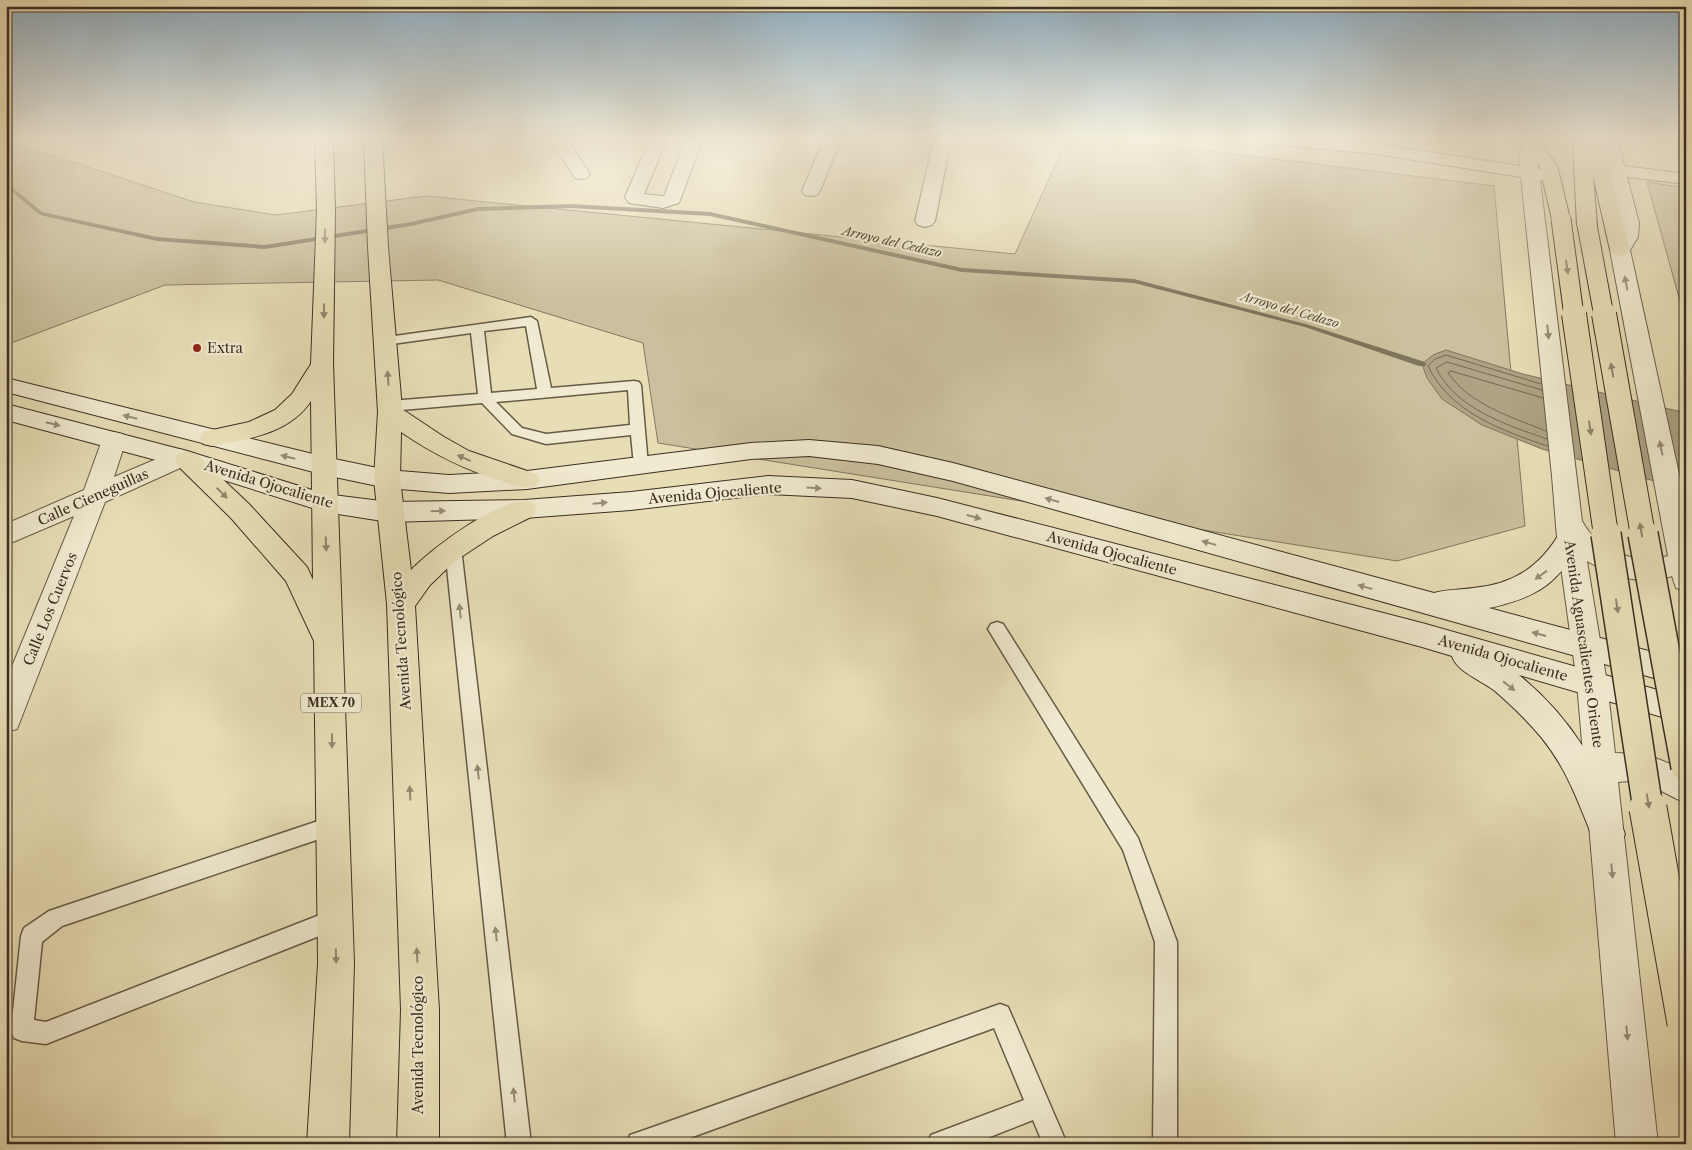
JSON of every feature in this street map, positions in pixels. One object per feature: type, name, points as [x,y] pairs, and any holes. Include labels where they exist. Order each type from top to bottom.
[{"type":"main road","name":"MEX 70","points":[[326,193],[322,364],[336,963],[328,1144]]},
{"type":"main road","name":"Avenida Tecnológico","points":[[375,193],[390,409],[386,479],[401,604],[420,1010],[418,1144]]},
{"type":"main road","points":[[1556,193],[1574,222],[1598,278],[1610,357],[1686,767]]},
{"type":"main road","points":[[1576,193],[1574,222],[1594,453],[1636,730],[1686,1023]]},
{"type":"main road","points":[[1606,193],[1620,250]]},
{"type":"main road","points":[[212,438],[259,428],[293,409],[322,364]]},
{"type":"main road","points":[[390,409],[429,439],[453,453],[479,465],[527,480]]},
{"type":"main road","points":[[183,459],[240,511],[297,574],[330,644]]},
{"type":"main road","points":[[401,604],[424,573],[453,548],[479,531],[524,509]]},
{"type":"street","points":[[636,193],[634,197],[640,200],[668,201],[672,199],[674,193]]},
{"type":"street","points":[[925,221],[931,193]]},
{"type":"street","name":"Avenida Aguascalientes Oriente","points":[[1539,193],[1552,370],[1565,476],[1569,528],[1592,683],[1637,1144]]},
{"type":"street","points":[[1621,193],[1630,230],[1625,244],[1620,250],[1671,496],[1686,580]]},
{"type":"street","name":"Avenida Ojocaliente","points":[[6,385],[325,466],[386,479],[449,484],[527,480],[751,451],[809,448],[878,455],[953,472],[1686,674]]},
{"type":"street","name":"Avenida Ojocaliente","points":[[6,412],[183,459],[325,503],[389,512],[524,509],[631,501],[768,485],[852,490],[937,507],[1422,635],[1686,711]]},
{"type":"street","name":"Calle Los Cuervos","points":[[6,719],[94,498],[114,440]]},
{"type":"street","name":"Calle Cieneguillas","points":[[6,536],[183,459]]},
{"type":"street","points":[[1569,528],[1587,547],[1628,568],[1654,571],[1665,568],[1673,564],[1678,558],[1680,550]]},
{"type":"street","points":[[1405,598],[1440,601],[1480,599],[1521,587],[1539,578],[1564,553],[1569,528]]},
{"type":"street","points":[[1422,635],[1447,646],[1486,669],[1537,711],[1558,734],[1574,758],[1588,784],[1608,834]]},
{"type":"street","points":[[1601,772],[1608,768],[1636,766],[1666,777],[1686,788]]},
{"type":"lane","points":[[385,341],[531,321],[545,393]]},
{"type":"lane","points":[[477,328],[485,398],[517,431],[546,439],[638,429]]},
{"type":"lane","points":[[390,409],[485,398],[634,385],[641,465]]},
{"type":"lane","points":[[453,548],[519,1144]]},
{"type":"lane","points":[[997,629],[1132,845],[1166,942],[1165,1144]]},
{"type":"lane","points":[[333,825],[56,918],[32,936],[22,1030],[46,1033],[335,920]]},
{"type":"lane","points":[[639,1144],[1000,1015],[1055,1144]]},
{"type":"lane","points":[[940,1144],[1039,1106]]},
{"type":"shaded area","points":[[6,193],[166,193],[194,202],[276,215],[426,196],[1015,254],[1043,193],[1495,193],[1525,526],[1397,561],[658,443],[643,343],[438,280],[165,285],[6,345]]},
{"type":"shaded area","points":[[1650,193],[1686,193],[1686,323]]},
{"type":"water","points":[[1446,350],[1523,374],[1686,413],[1686,490],[1542,449],[1482,425],[1442,399],[1427,378],[1422,364],[1433,355]]},
{"type":"waterway","name":"Arroyo del Cedazo","points":[[16,193],[40,213],[157,239],[265,247],[411,224],[478,209],[571,206],[710,214],[962,270],[1134,281],[1307,326],[1422,364]]},
{"type":"place","name":"Extra","points":[[197,348]]}]
